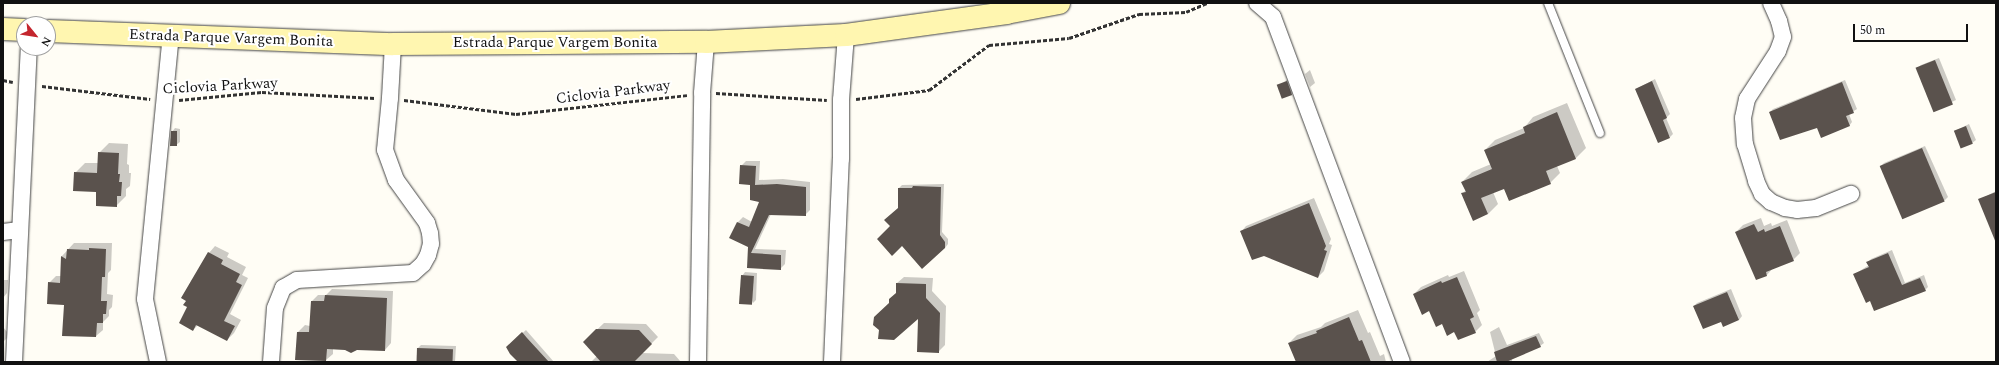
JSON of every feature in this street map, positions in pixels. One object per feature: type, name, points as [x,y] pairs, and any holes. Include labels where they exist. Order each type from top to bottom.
[{"type":"main road","name":"Estrada Parque Vargem Bonita","points":[[56,31],[393,44],[706,42],[846,35],[1006,13],[1059,3]]},
{"type":"main road","points":[[3,29],[16,30]]},
{"type":"street","points":[[1257,3],[1275,10],[1402,362]]},
{"type":"street","points":[[1771,3],[1779,21],[1783,37],[1778,51],[1748,99],[1743,118],[1745,144],[1756,181],[1762,194],[1771,202],[1785,208],[1797,210],[1816,208],[1851,194]]},
{"type":"street","points":[[832,362],[841,159],[841,100],[846,35]]},
{"type":"street","points":[[158,362],[145,299],[171,36]]},
{"type":"street","points":[[698,362],[702,93],[706,42]]},
{"type":"street","points":[[271,362],[275,308],[283,288],[297,280],[413,273],[423,264],[431,244],[427,223],[396,180],[385,150],[393,44]]},
{"type":"street","points":[[14,362],[29,56]]},
{"type":"street","points":[[3,232],[20,230]]},
{"type":"lane","points":[[1548,3],[1600,133]]},
{"type":"path","name":"Ciclovia Parkway","points":[[3,80],[164,101],[262,92],[390,98],[516,114],[702,93],[841,100],[929,90],[989,45],[1069,38],[1140,14],[1186,12],[1207,3]]},
{"type":"building","points":[[1935,60],[1953,105],[1934,112],[1916,68]]},
{"type":"building","points":[[1287,81],[1292,95],[1282,99],[1277,85]]},
{"type":"building","points":[[1652,81],[1667,118],[1663,120],[1670,138],[1658,143],[1635,89]]},
{"type":"building","points":[[1842,82],[1854,113],[1846,116],[1850,126],[1821,138],[1817,128],[1780,140],[1769,112]]},
{"type":"building","points":[[1557,112],[1576,159],[1546,171],[1551,184],[1509,201],[1504,189],[1481,198],[1488,214],[1473,221],[1461,193],[1466,192],[1461,182],[1492,169],[1484,150],[1525,133],[1523,127]]},
{"type":"building","points":[[1966,126],[1973,144],[1961,148],[1954,131]]},
{"type":"building","points":[[171,131],[177,131],[177,146],[170,146]]},
{"type":"building","points":[[1922,148],[1945,201],[1902,219],[1880,166]]},
{"type":"building","points":[[98,152],[119,153],[118,174],[120,174],[119,182],[122,182],[121,196],[117,196],[117,207],[96,206],[96,192],[73,191],[74,172],[97,173]]},
{"type":"building","points":[[740,165],[756,166],[755,185],[777,184],[806,187],[806,216],[769,215],[751,253],[781,255],[781,270],[747,268],[748,247],[729,238],[737,222],[749,227],[759,202],[750,200],[750,185],[739,184]]},
{"type":"building","points":[[913,186],[941,187],[940,235],[945,242],[945,248],[922,269],[902,246],[892,256],[877,239],[890,226],[884,220],[898,208],[898,188],[912,188]]},
{"type":"building","points":[[1996,192],[1996,243],[1978,199]]},
{"type":"building","points":[[1309,203],[1326,246],[1324,250],[1327,251],[1318,278],[1264,256],[1252,260],[1240,231]]},
{"type":"building","points":[[1754,224],[1758,232],[1764,229],[1765,232],[1780,226],[1794,261],[1766,272],[1767,276],[1756,280],[1735,232]]},
{"type":"building","points":[[89,248],[106,249],[105,277],[102,277],[101,301],[107,301],[106,314],[103,314],[103,323],[97,323],[96,337],[62,336],[64,305],[47,304],[48,282],[60,283],[61,256],[66,259],[67,249],[89,250]]},
{"type":"building","points":[[208,252],[223,260],[221,264],[240,274],[236,282],[242,285],[224,321],[235,326],[227,341],[196,325],[193,331],[179,323],[187,307],[183,305],[186,301],[181,298]]},
{"type":"building","points":[[1888,253],[1902,285],[1920,278],[1926,291],[1874,311],[1870,301],[1866,303],[1853,274],[1869,267],[1866,262]]},
{"type":"building","points":[[741,275],[754,276],[752,305],[739,304]]},
{"type":"building","points":[[1457,277],[1474,317],[1470,319],[1476,333],[1458,340],[1454,332],[1447,336],[1442,324],[1436,327],[1429,311],[1422,315],[1413,294],[1441,281],[1442,283]]},
{"type":"building","points":[[896,283],[926,284],[926,298],[940,313],[939,353],[917,352],[918,319],[894,340],[878,339],[879,330],[873,325],[874,317],[889,303],[889,299],[896,293]]},
{"type":"building","points":[[1727,292],[1739,320],[1723,327],[1721,322],[1703,329],[1693,306]]},
{"type":"building","points":[[325,295],[387,298],[385,351],[357,350],[351,353],[345,350],[327,349],[326,361],[295,360],[297,332],[309,332],[311,301],[324,301]]},
{"type":"building","points":[[1349,317],[1359,341],[1362,340],[1371,362],[1296,362],[1288,343],[1317,333],[1316,331]]},
{"type":"building","points":[[596,329],[639,330],[652,344],[634,362],[601,362],[583,342]]},
{"type":"building","points":[[522,332],[549,362],[518,362],[510,354],[506,347]]},
{"type":"building","points":[[1536,336],[1541,347],[1506,362],[1497,362],[1494,352]]},
{"type":"building","points":[[417,348],[453,349],[453,362],[417,362]]}]
